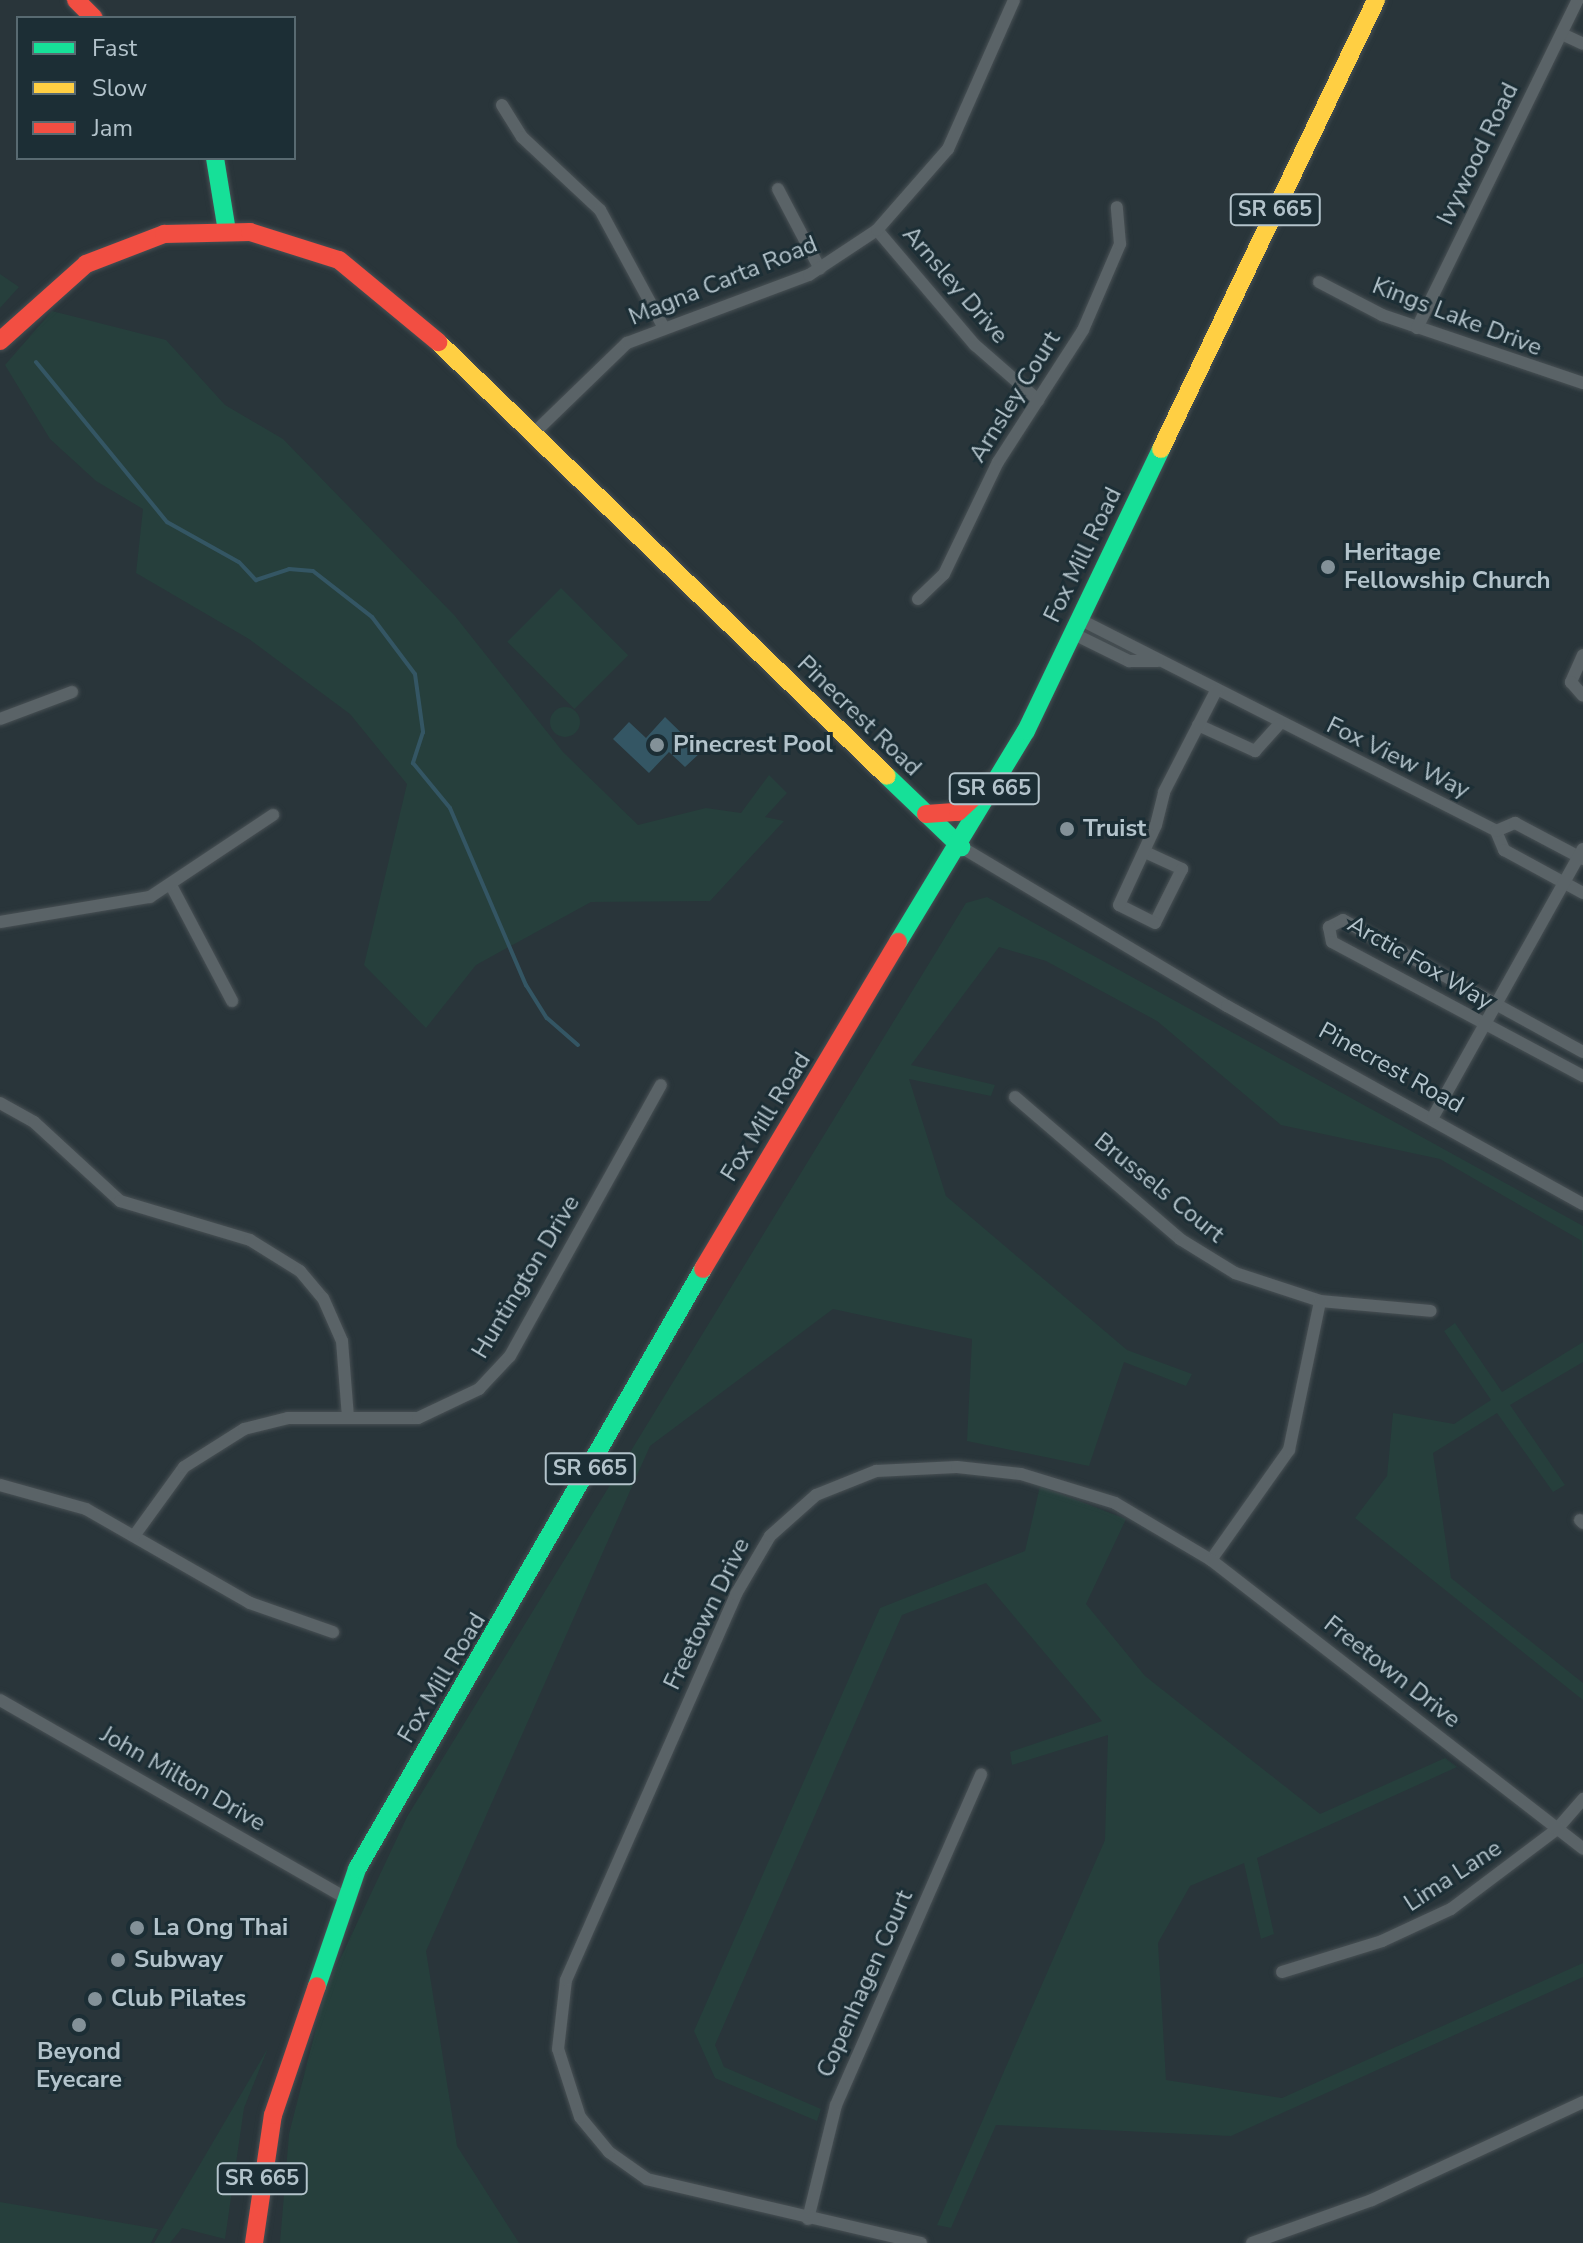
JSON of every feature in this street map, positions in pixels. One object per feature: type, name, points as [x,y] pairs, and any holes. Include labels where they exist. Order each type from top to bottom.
[{"type":"main road","points":[[76,0],[92,16]]},
{"type":"main road","name":"Fox Mill Road","points":[[254,2243],[273,2115],[344,1897],[746,1194],[961,847],[1007,764],[1378,0]]},
{"type":"main road","points":[[215,160],[227,231]]},
{"type":"main road","name":"Pinecrest Road","points":[[0,341],[54,285],[96,259],[164,234],[227,231],[278,237],[354,269],[533,434],[961,847]]},
{"type":"main road","points":[[926,814],[958,812],[1007,764]]},
{"type":"street","name":"Magna Carta Road","points":[[533,434],[604,359],[663,326],[820,269],[877,230],[948,149],[1014,0]]},
{"type":"street","name":"Ivywood Road","points":[[1417,328],[1578,0]]},
{"type":"street","points":[[1562,34],[1583,44]]},
{"type":"street","points":[[502,105],[522,137],[600,210],[663,326]]},
{"type":"street","points":[[778,189],[820,269]]},
{"type":"street","name":"Arnsley Court","points":[[918,599],[944,574],[975,503],[1101,292],[1120,244],[1117,207]]},
{"type":"street","name":"Arnsley Drive","points":[[877,230],[975,345],[1038,400]]},
{"type":"street","name":"Kings Lake Drive","points":[[1319,282],[1417,328],[1583,383]]},
{"type":"street","name":"Fox View Way","points":[[1076,626],[1158,661],[1496,831],[1504,850],[1583,893]]},
{"type":"street","points":[[1583,655],[1571,682],[1583,696]]},
{"type":"street","points":[[1145,852],[1182,869],[1155,923],[1119,905],[1145,852],[1164,792],[1216,691]]},
{"type":"street","points":[[0,719],[72,692]]},
{"type":"street","points":[[1198,725],[1255,751],[1279,724]]},
{"type":"street","points":[[0,922],[121,906],[172,887],[273,815]]},
{"type":"street","name":"Fox View Way","points":[[1496,831],[1515,823],[1581,855]]},
{"type":"street","name":"Pinecrest Road","points":[[961,847],[1214,999],[1433,1117],[1583,1204]]},
{"type":"street","points":[[1433,1117],[1581,855]]},
{"type":"street","points":[[172,887],[232,1001]]},
{"type":"street","name":"Arctic Fox Way","points":[[1583,1052],[1343,920],[1329,927],[1332,942],[1486,1027],[1583,1076]]},
{"type":"street","name":"Huntington Drive","points":[[134,1536],[184,1467],[224,1438],[288,1418],[393,1421],[441,1411],[497,1373],[661,1085]]},
{"type":"street","name":"Brussels Court","points":[[1015,1097],[1207,1257],[1320,1301],[1431,1311]]},
{"type":"street","points":[[0,1103],[34,1122],[120,1201],[250,1240],[300,1271],[342,1341],[348,1418]]},
{"type":"street","points":[[1211,1560],[1289,1450],[1320,1301]]},
{"type":"street","name":"Freetown Drive","points":[[921,2243],[667,2187],[628,2168],[580,2117],[558,2049],[566,1980],[752,1562],[791,1514],[831,1487],[876,1471],[935,1467],[1021,1474],[1084,1490],[1211,1560],[1583,1849]]},
{"type":"street","points":[[0,1485],[63,1499],[250,1603],[333,1632]]},
{"type":"street","name":"John Milton Drive","points":[[0,1700],[344,1897]]},
{"type":"street","name":"Copenhagen Court","points":[[808,2219],[836,2105],[981,1774]]},
{"type":"street","name":"Lima Lane","points":[[1282,1972],[1415,1928],[1557,1829],[1583,1799]]},
{"type":"street","points":[[1252,2243],[1277,2240],[1583,2102]]},
{"type":"green space","points":[[0,274],[19,287],[0,308]]},
{"type":"green space","points":[[52,311],[166,340],[225,405],[283,439],[455,616],[563,752],[638,825],[706,808],[741,813],[769,775],[787,793],[765,817],[784,821],[710,901],[591,902],[476,965],[426,1028],[364,965],[407,784],[350,714],[249,639],[136,573],[143,509],[96,481],[50,439],[5,365]]},
{"type":"green space","points":[[561,588],[628,655],[574,709],[507,642]]},
{"type":"green space","points":[[565,707],[571,708],[579,716],[579,728],[571,736],[565,737],[559,736],[551,728],[550,722],[551,716],[559,708]]},
{"type":"green space","points":[[987,897],[1583,1226],[1583,1320],[1582,1241],[1440,1159],[1281,1125],[1157,1021],[1046,961],[999,947],[911,1065],[995,1085],[991,1096],[909,1079],[946,1196],[1127,1350],[1192,1374],[1186,1386],[1124,1362],[1089,1466],[967,1441],[972,1339],[833,1309],[650,1446],[426,1951],[457,2146],[519,2243],[280,2243],[289,2134],[326,1989],[407,1817],[966,903]]},
{"type":"green space","points":[[1455,1323],[1502,1392],[1583,1342],[1583,1362],[1510,1405],[1565,1485],[1553,1492],[1497,1413],[1433,1453],[1451,1578],[1583,1683],[1583,1700],[1355,1518],[1387,1476],[1393,1413],[1454,1424],[1491,1400],[1444,1331]]},
{"type":"green space","points":[[1040,1486],[1126,1519],[1086,1604],[1145,1676],[1320,1814],[1445,1758],[1457,1767],[1257,1858],[1274,1934],[1261,1939],[1244,1863],[1190,1886],[1158,1943],[1166,2080],[1282,2098],[1583,1963],[1583,1977],[1231,2136],[996,2125],[951,2228],[937,2225],[1105,1840],[1108,1735],[1012,1765],[1010,1752],[1102,1721],[986,1583],[902,1615],[715,2045],[724,2067],[821,2109],[817,2121],[715,2078],[694,2031],[880,1608],[1025,1551]]},
{"type":"green space","points":[[268,2048],[244,2108],[225,2239],[182,2228],[170,2243],[154,2243]]},
{"type":"green space","points":[[0,2202],[158,2229],[151,2243],[0,2243]]},
{"type":"water","name":"Pinecrest Pool","points":[[665,717],[701,752],[685,767],[669,752],[649,773],[613,739],[629,722],[646,738]]},
{"type":"waterway","points":[[36,362],[167,522],[239,562],[256,580],[289,569],[313,571],[372,617],[415,674],[423,732],[413,763],[450,808],[526,985],[547,1018],[578,1045]]},
{"type":"traffic: fast","points":[[215,160],[227,231]]},
{"type":"traffic: fast","points":[[898,942],[1026,731],[1161,449]]},
{"type":"traffic: fast","points":[[887,776],[961,847]]},
{"type":"traffic: fast","points":[[317,1986],[357,1869],[703,1269]]},
{"type":"traffic: slow","points":[[1161,449],[1376,0]]},
{"type":"traffic: slow","points":[[438,342],[887,776]]},
{"type":"traffic: jam","points":[[76,0],[92,16]]},
{"type":"traffic: jam","points":[[0,341],[86,264],[164,234],[250,232],[339,260],[438,342]]},
{"type":"traffic: jam","points":[[926,814],[958,812],[990,782]]},
{"type":"traffic: jam","points":[[703,1269],[898,942]]},
{"type":"traffic: jam","points":[[254,2243],[273,2115],[317,1986]]},
{"type":"place","name":"Heritage Fellowship Church","points":[[1328,567]]},
{"type":"place","name":"Pinecrest Pool","points":[[657,745]]},
{"type":"place","name":"Truist","points":[[1067,829]]},
{"type":"place","name":"La Ong Thai","points":[[137,1928]]},
{"type":"place","name":"Subway","points":[[118,1960]]},
{"type":"place","name":"Club Pilates","points":[[95,1999]]},
{"type":"place","name":"Beyond Eyecare","points":[[79,2025]]}]
